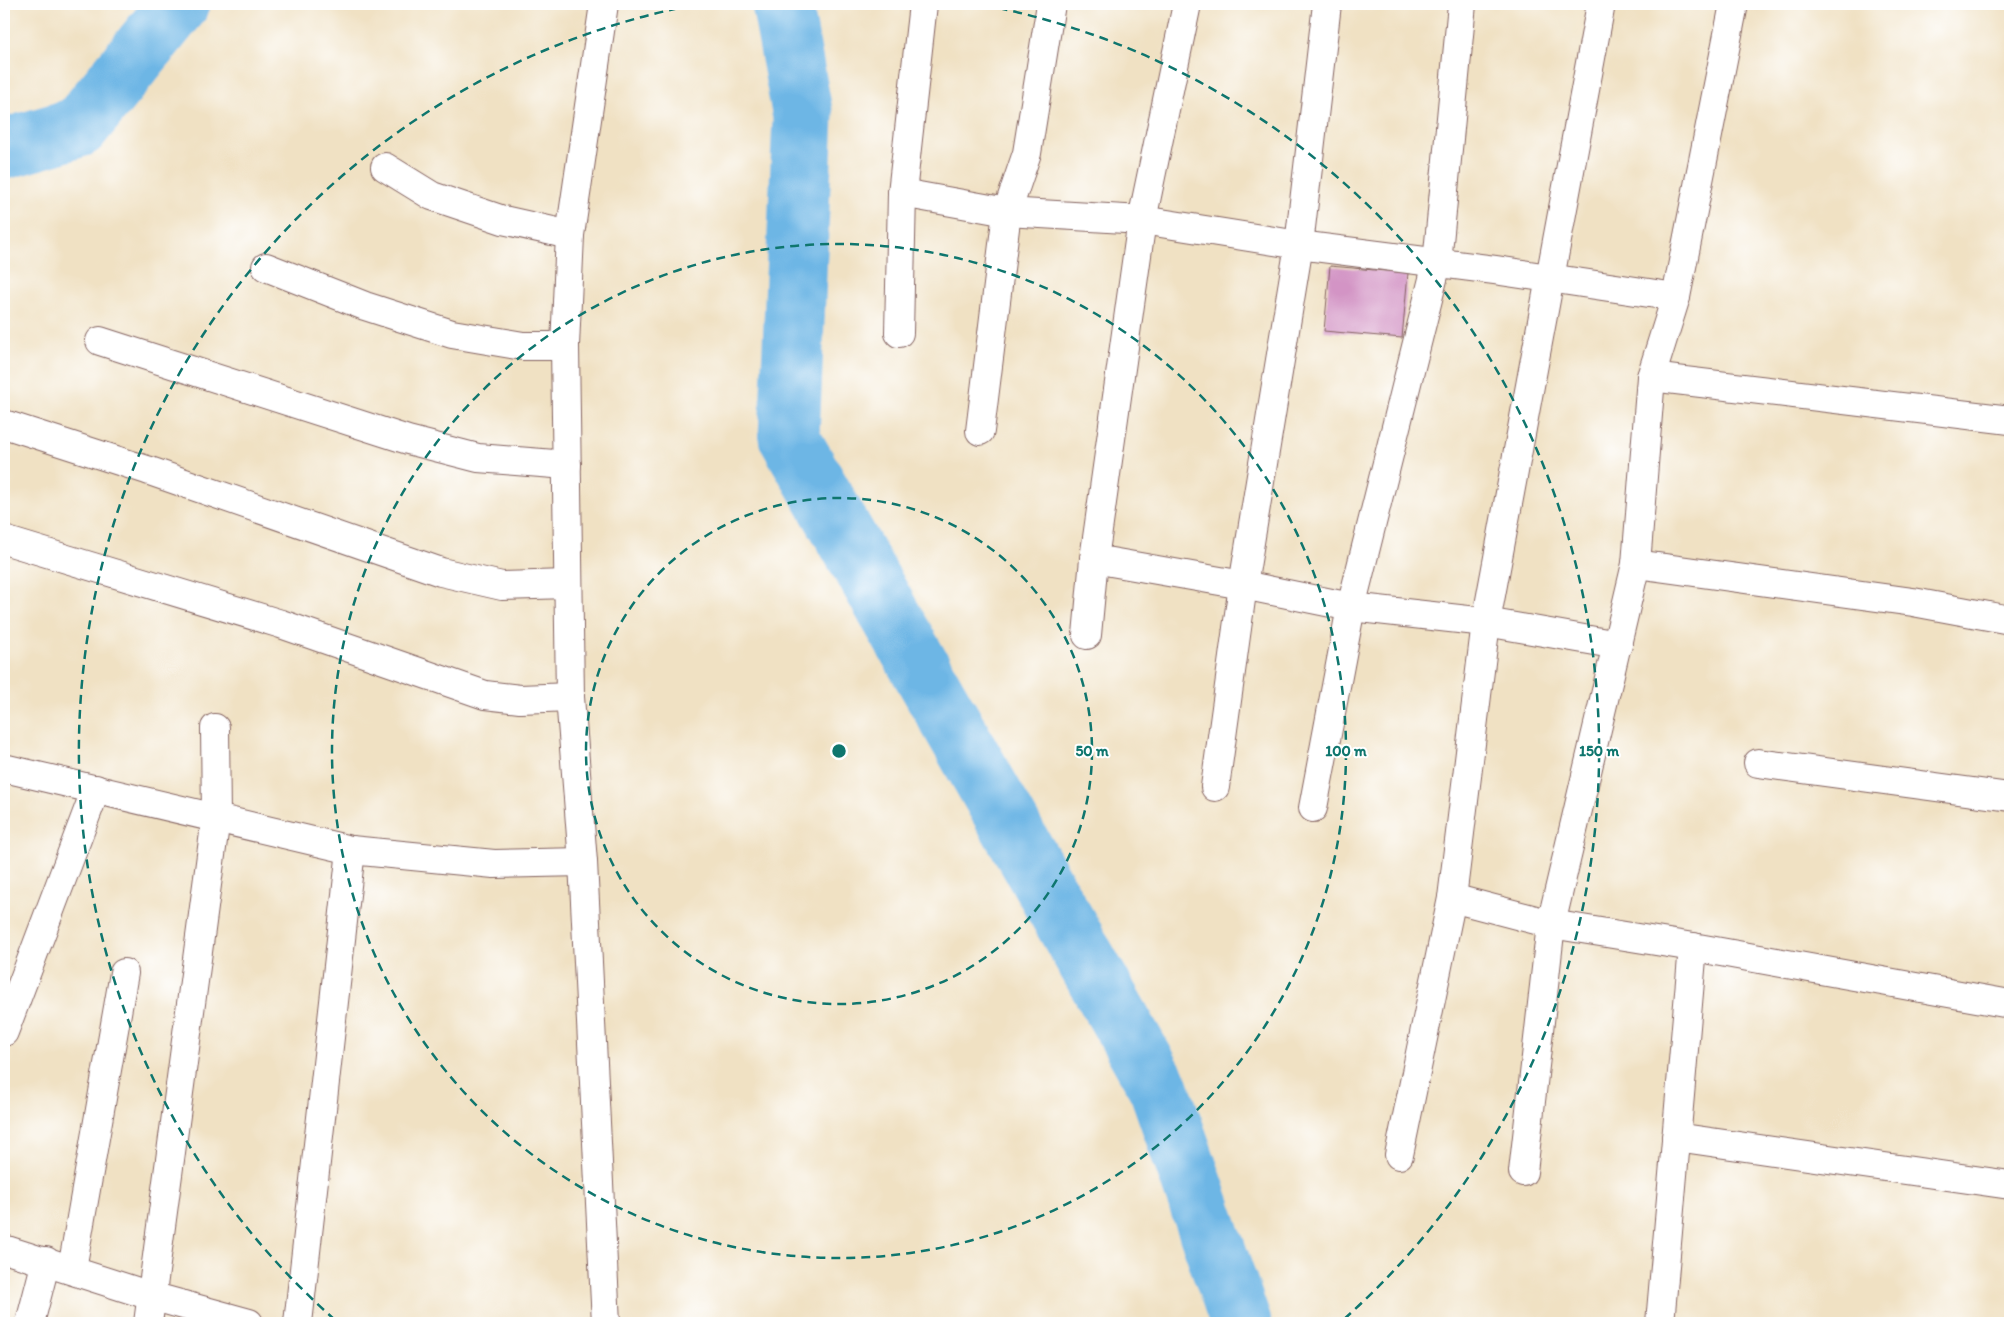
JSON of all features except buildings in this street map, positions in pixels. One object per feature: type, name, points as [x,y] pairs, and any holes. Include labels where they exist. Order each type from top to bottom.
[{"type":"street","points":[[604,4],[570,235],[565,346],[570,697],[584,862],[606,1323]]},
{"type":"street","points":[[900,333],[902,193],[923,4]]},
{"type":"street","points":[[980,431],[1007,212],[1027,153],[1051,4]]},
{"type":"street","points":[[1087,635],[1094,559],[1142,220],[1187,4]]},
{"type":"street","points":[[1215,787],[1243,585],[1299,245],[1327,4]]},
{"type":"street","points":[[1313,808],[1351,607],[1437,263],[1462,4]]},
{"type":"street","points":[[1399,1155],[1452,898],[1486,622],[1601,4]]},
{"type":"street","points":[[1523,1172],[1551,924],[1636,564],[1651,376],[1676,297],[1734,4]]},
{"type":"street","points":[[385,167],[432,196],[503,220],[570,235]]},
{"type":"street","points":[[902,193],[1007,212],[1142,220],[1299,245],[1550,278],[1676,297]]},
{"type":"street","points":[[266,267],[365,306],[452,334],[523,346],[565,346]]},
{"type":"street","points":[[100,341],[408,440],[478,458],[567,465]]},
{"type":"street","points":[[1651,376],[1949,411],[2010,420]]},
{"type":"street","points":[[4,424],[146,470],[441,572],[502,586],[567,584]]},
{"type":"street","points":[[4,540],[281,624],[485,695],[520,699],[570,697]]},
{"type":"street","points":[[1094,559],[1243,585],[1351,607],[1486,622],[1618,644]]},
{"type":"street","points":[[1636,564],[1913,602],[2010,620]]},
{"type":"street","points":[[148,1323],[216,818],[216,728]]},
{"type":"street","points":[[1758,763],[2010,797]]},
{"type":"street","points":[[4,768],[351,850],[494,864],[584,862]]},
{"type":"street","points":[[4,1032],[96,790]]},
{"type":"street","points":[[298,1323],[351,850]]},
{"type":"street","points":[[1452,898],[1551,924],[2010,1004]]},
{"type":"street","points":[[1660,1323],[1693,948]]},
{"type":"street","points":[[72,1269],[124,973]]},
{"type":"street","points":[[1676,1137],[2010,1185]]},
{"type":"street","points":[[4,1249],[72,1269],[151,1296],[249,1323]]},
{"type":"street","points":[[30,1323],[46,1262]]},
{"type":"waterway","points":[[4,149],[79,127],[179,4]]},
{"type":"waterway","points":[[782,4],[803,117],[789,437],[1159,1088],[1241,1323]]}]
